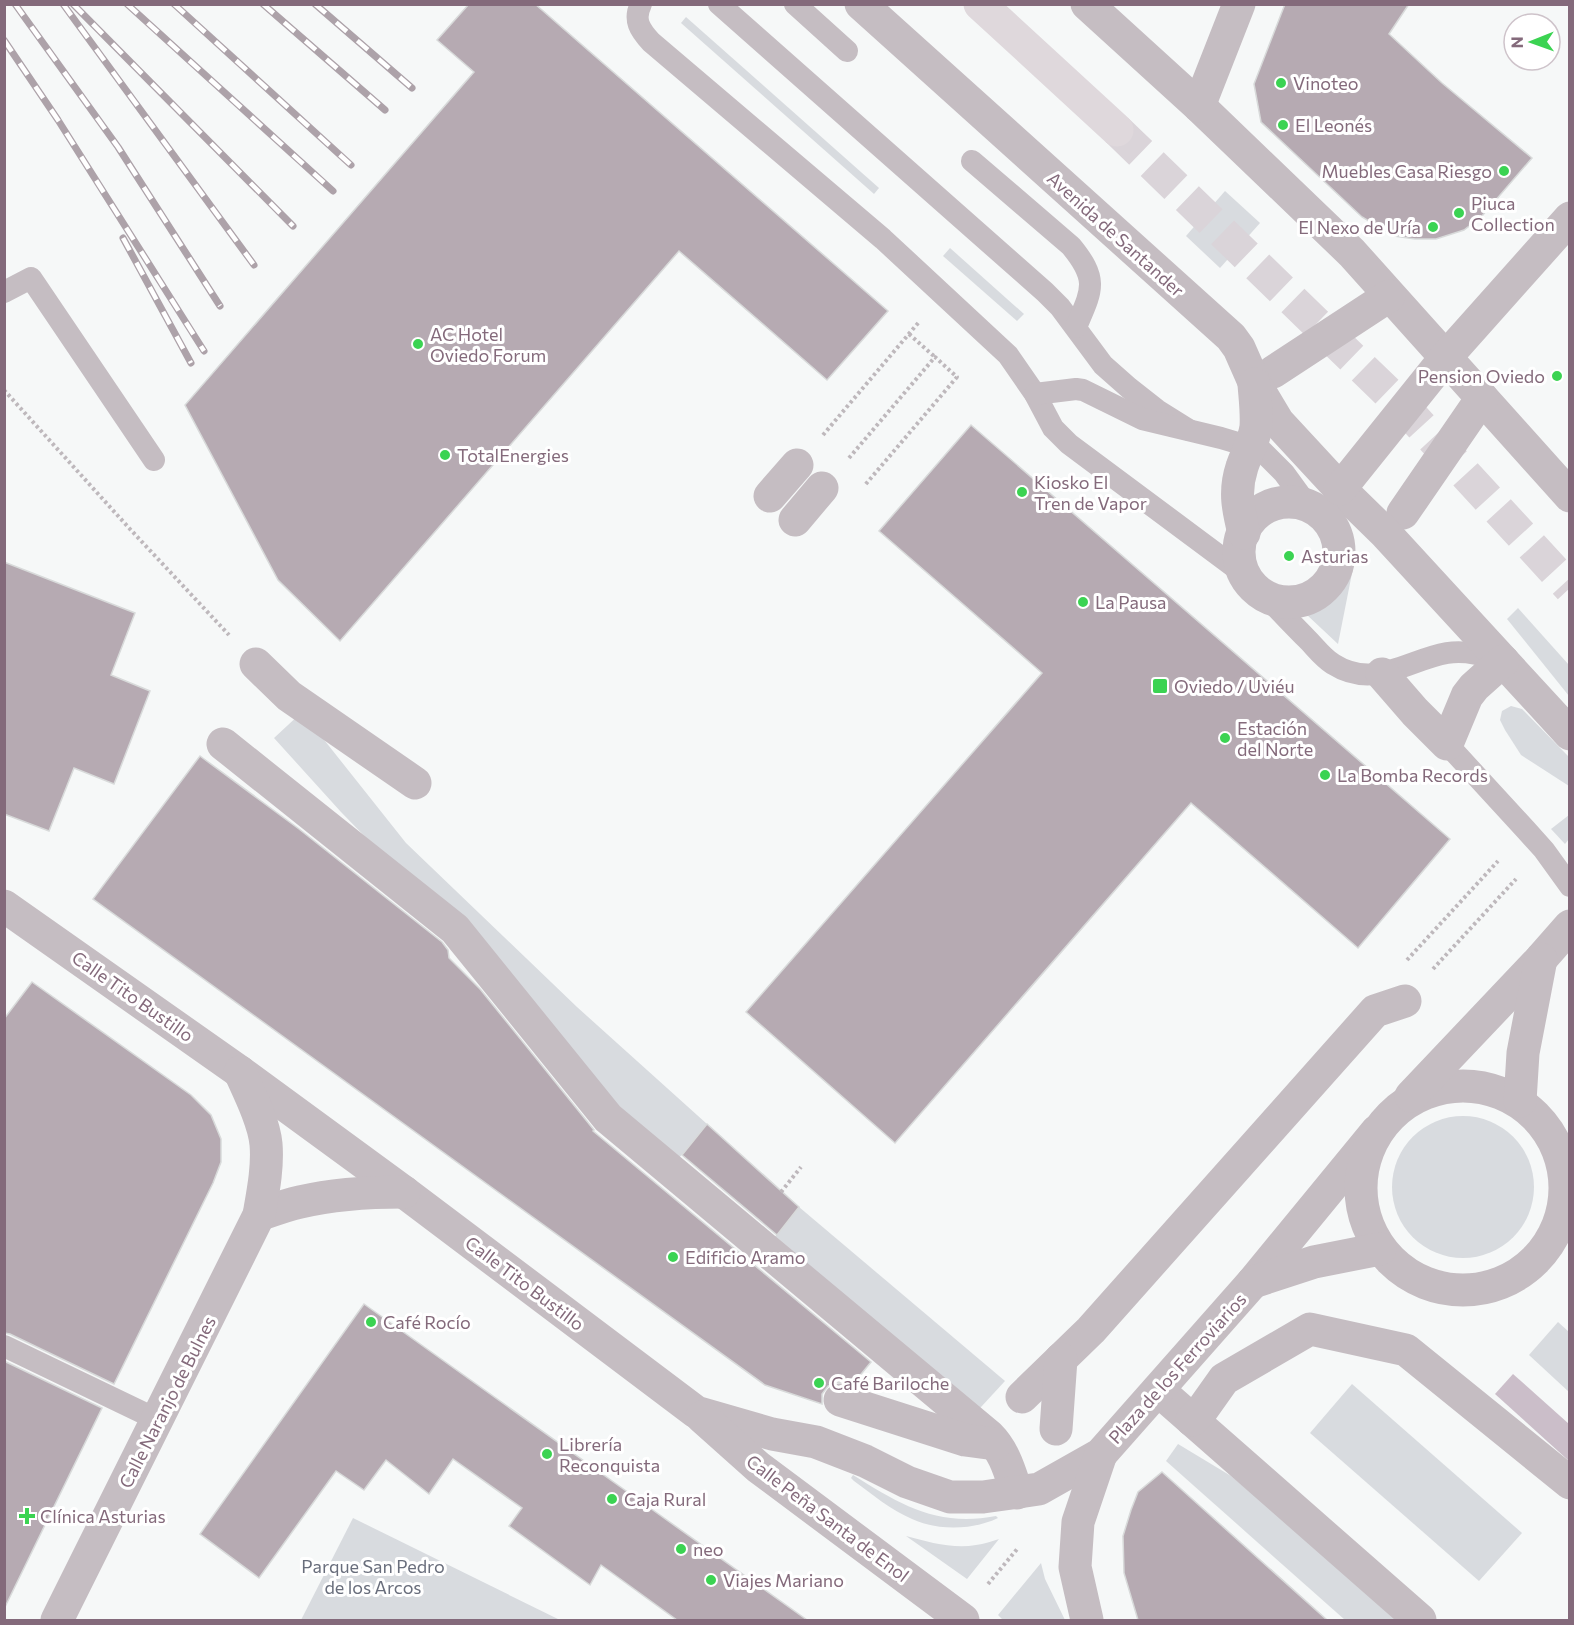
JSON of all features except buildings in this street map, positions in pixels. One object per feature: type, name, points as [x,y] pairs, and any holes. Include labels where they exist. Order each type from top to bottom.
[{"type":"highway","points":[[980,4],[1117,130]]},
{"type":"street","name":"Avenida de Santander","points":[[861,4],[1231,337],[1263,377],[1278,422],[1323,503]]},
{"type":"street","points":[[1087,4],[1199,106],[1352,253],[1569,496]]},
{"type":"street","points":[[1199,106],[1239,4]]},
{"type":"street","points":[[1323,503],[1446,357],[1569,218]]},
{"type":"street","points":[[1244,533],[1236,495],[1242,465],[1251,447],[1256,427],[1263,377],[1389,296]]},
{"type":"street","points":[[1404,513],[1482,398]]},
{"type":"street","points":[[770,496],[796,465]]},
{"type":"street","points":[[795,520],[822,488]]},
{"type":"street","points":[[1323,503],[1337,536],[1339,561],[1334,577],[1322,590],[1309,599],[1292,603],[1281,602],[1255,586],[1241,563],[1240,546],[1244,533],[1255,514],[1279,503],[1323,503],[1386,534],[1569,734]]},
{"type":"street","points":[[1382,674],[1447,744],[1467,696],[1503,661]]},
{"type":"street","points":[[256,664],[289,696],[415,783]]},
{"type":"street","points":[[223,744],[455,929],[608,1118],[997,1444],[1017,1493]]},
{"type":"street","name":"Calle Tito Bustillo","points":[[4,906],[240,1072],[404,1192],[696,1412],[772,1434],[816,1442],[866,1461],[907,1482],[950,1497],[983,1497],[1039,1489],[1101,1454]]},
{"type":"street","points":[[1402,1104],[1540,960],[1569,926]]},
{"type":"street","points":[[1521,1085],[1522,1053],[1540,960]]},
{"type":"street","points":[[1022,1397],[1091,1330],[1388,998]]},
{"type":"street","name":"Calle Naranjo de Bulnes","points":[[57,1620],[259,1215],[265,1176],[266,1143],[256,1107],[240,1072]]},
{"type":"street","name":"Plaza de los Ferroviarios","points":[[1101,1454],[1253,1282],[1377,1131],[1402,1104],[1443,1086],[1521,1085],[1546,1126],[1565,1167],[1565,1203],[1560,1251],[1525,1271],[1484,1289],[1448,1290],[1407,1274],[1380,1249],[1362,1208],[1361,1173],[1377,1131]]},
{"type":"street","points":[[259,1215],[298,1202],[334,1195],[404,1192]]},
{"type":"street","name":"Plaza de los Ferroviarios","points":[[1253,1282],[1314,1262],[1380,1249]]},
{"type":"street","points":[[1192,1420],[1202,1410],[1224,1378],[1310,1329],[1406,1350],[1569,1483]]},
{"type":"street","points":[[1056,1429],[1061,1359]]},
{"type":"street","points":[[1158,1390],[1420,1620]]},
{"type":"street","points":[[840,1400],[965,1440],[997,1444]]},
{"type":"street","name":"Calle Peña Santa de Enol","points":[[696,1412],[758,1467],[963,1620]]},
{"type":"street","points":[[1087,1620],[1075,1567],[1078,1522],[1101,1454]]},
{"type":"lane","points":[[641,4],[637,16],[638,23],[651,42],[874,231],[1008,355],[1035,394],[1053,428],[1069,444],[1255,586],[1328,660],[1349,672],[1365,674],[1382,674],[1449,652],[1477,653],[1503,661]]},
{"type":"lane","points":[[719,4],[1046,292],[1076,327],[1103,365],[1157,410],[1189,430]]},
{"type":"lane","points":[[795,4],[847,51]]},
{"type":"lane","points":[[972,161],[1071,246],[1080,257],[1088,271],[1090,285],[1089,297],[1076,327]]},
{"type":"lane","points":[[4,292],[31,278],[154,460]]},
{"type":"lane","points":[[1035,394],[1083,390],[1142,419],[1251,447],[1263,452],[1284,473],[1323,503]]},
{"type":"lane","points":[[1447,744],[1544,850],[1569,886]]},
{"type":"lane","points":[[4,1346],[158,1420]]},
{"type":"path","points":[[860,491],[957,377],[909,334]]},
{"type":"path","points":[[796,465],[899,346]]},
{"type":"path","points":[[822,488],[934,357]]},
{"type":"path","points":[[4,390],[256,664]]},
{"type":"path","points":[[1388,998],[1498,861]]},
{"type":"path","points":[[1388,998],[1516,879]]},
{"type":"path","points":[[782,1192],[801,1167]]},
{"type":"path","points":[[982,1590],[1018,1548]]},
{"type":"green space","points":[[686,17],[879,188],[874,194],[681,23]]},
{"type":"green space","points":[[1225,191],[1260,223],[1220,268],[1186,236]]},
{"type":"green space","points":[[950,248],[1024,314],[1017,321],[943,256]]},
{"type":"green space","points":[[1348,557],[1355,558],[1338,644],[1306,614],[1322,603],[1338,585]]},
{"type":"green space","points":[[1518,608],[1569,665],[1569,696],[1507,619]]},
{"type":"green space","points":[[1511,706],[1522,709],[1569,757],[1569,786],[1521,755],[1500,720],[1502,711]]},
{"type":"green space","points":[[302,712],[406,843],[577,1007],[707,1124],[669,1170],[455,929],[341,812],[274,738]]},
{"type":"green space","points":[[1569,815],[1569,839],[1565,844],[1551,829]]},
{"type":"green space","points":[[1463,1116],[1490,1122],[1513,1137],[1528,1160],[1534,1187],[1528,1214],[1513,1237],[1490,1252],[1463,1258],[1436,1252],[1413,1237],[1398,1214],[1392,1187],[1398,1160],[1413,1137],[1436,1122]]},
{"type":"green space","points":[[799,1207],[1005,1381],[969,1420],[773,1239]]},
{"type":"green space","points":[[1558,1322],[1569,1332],[1569,1392],[1529,1355]]},
{"type":"green space","points":[[1352,1384],[1522,1533],[1479,1581],[1310,1433]]},
{"type":"green space","points":[[1178,1444],[1231,1476],[1404,1620],[1345,1620],[1166,1461]]},
{"type":"green space","points":[[853,1475],[887,1496],[920,1511],[956,1518],[975,1519],[996,1516],[998,1518],[978,1525],[955,1528],[922,1523],[882,1502],[854,1481],[851,1478]]},
{"type":"green space","name":"Parque San Pedro de los Arcos","points":[[353,1518],[560,1620],[301,1620]]},
{"type":"green space","points":[[906,1536],[932,1543],[958,1546],[979,1545],[999,1539],[967,1579]]},
{"type":"green space","points":[[1041,1563],[1045,1579],[1065,1620],[1003,1620],[998,1615]]},
{"type":"shaded area","points":[[1513,1374],[1569,1424],[1569,1461],[1495,1394]]},
{"type":"tunnel","points":[[1117,130],[1411,415],[1570,588]]},
{"type":"railway","points":[[15,4],[118,147],[220,306]]},
{"type":"railway","points":[[63,4],[254,265]]},
{"type":"railway","points":[[73,4],[293,226]]},
{"type":"railway","points":[[127,4],[333,191]]},
{"type":"railway","points":[[174,4],[351,165]]},
{"type":"railway","points":[[263,4],[385,110]]},
{"type":"railway","points":[[315,4],[412,88]]},
{"type":"railway","points":[[4,40],[58,120],[204,351]]},
{"type":"railway","points":[[123,238],[191,363]]},
{"type":"place","name":"Vinoteo","points":[[1281,83]]},
{"type":"place","name":"El Leonés","points":[[1283,125]]},
{"type":"place","name":"Muebles Casa Riesgo","points":[[1504,171]]},
{"type":"place","name":"Piuca Collection","points":[[1459,213]]},
{"type":"place","name":"El Nexo de Uría","points":[[1433,227]]},
{"type":"place","name":"AC Hotel Oviedo Forum","points":[[418,344]]},
{"type":"place","name":"Pension Oviedo","points":[[1557,376]]},
{"type":"place","name":"TotalEnergies","points":[[445,455]]},
{"type":"place","name":"Kiosko El Tren de Vapor","points":[[1022,492]]},
{"type":"place","name":"Asturias","points":[[1289,556]]},
{"type":"place","name":"La Pausa","points":[[1083,602]]},
{"type":"place","name":"Oviedo / Uviéu","points":[[1160,686]]},
{"type":"place","name":"Estación del Norte","points":[[1225,738]]},
{"type":"place","name":"La Bomba Records","points":[[1325,775]]},
{"type":"place","name":"Edificio Aramo","points":[[673,1257]]},
{"type":"place","name":"Café Rocío","points":[[371,1322]]},
{"type":"place","name":"Café Bariloche","points":[[819,1383]]},
{"type":"place","name":"Librería Reconquista","points":[[547,1454]]},
{"type":"place","name":"Caja Rural","points":[[612,1499]]},
{"type":"place","name":"Clínica Asturias","points":[[27,1516]]},
{"type":"place","name":"neo","points":[[681,1549]]},
{"type":"place","name":"Viajes Mariano","points":[[711,1580]]}]
